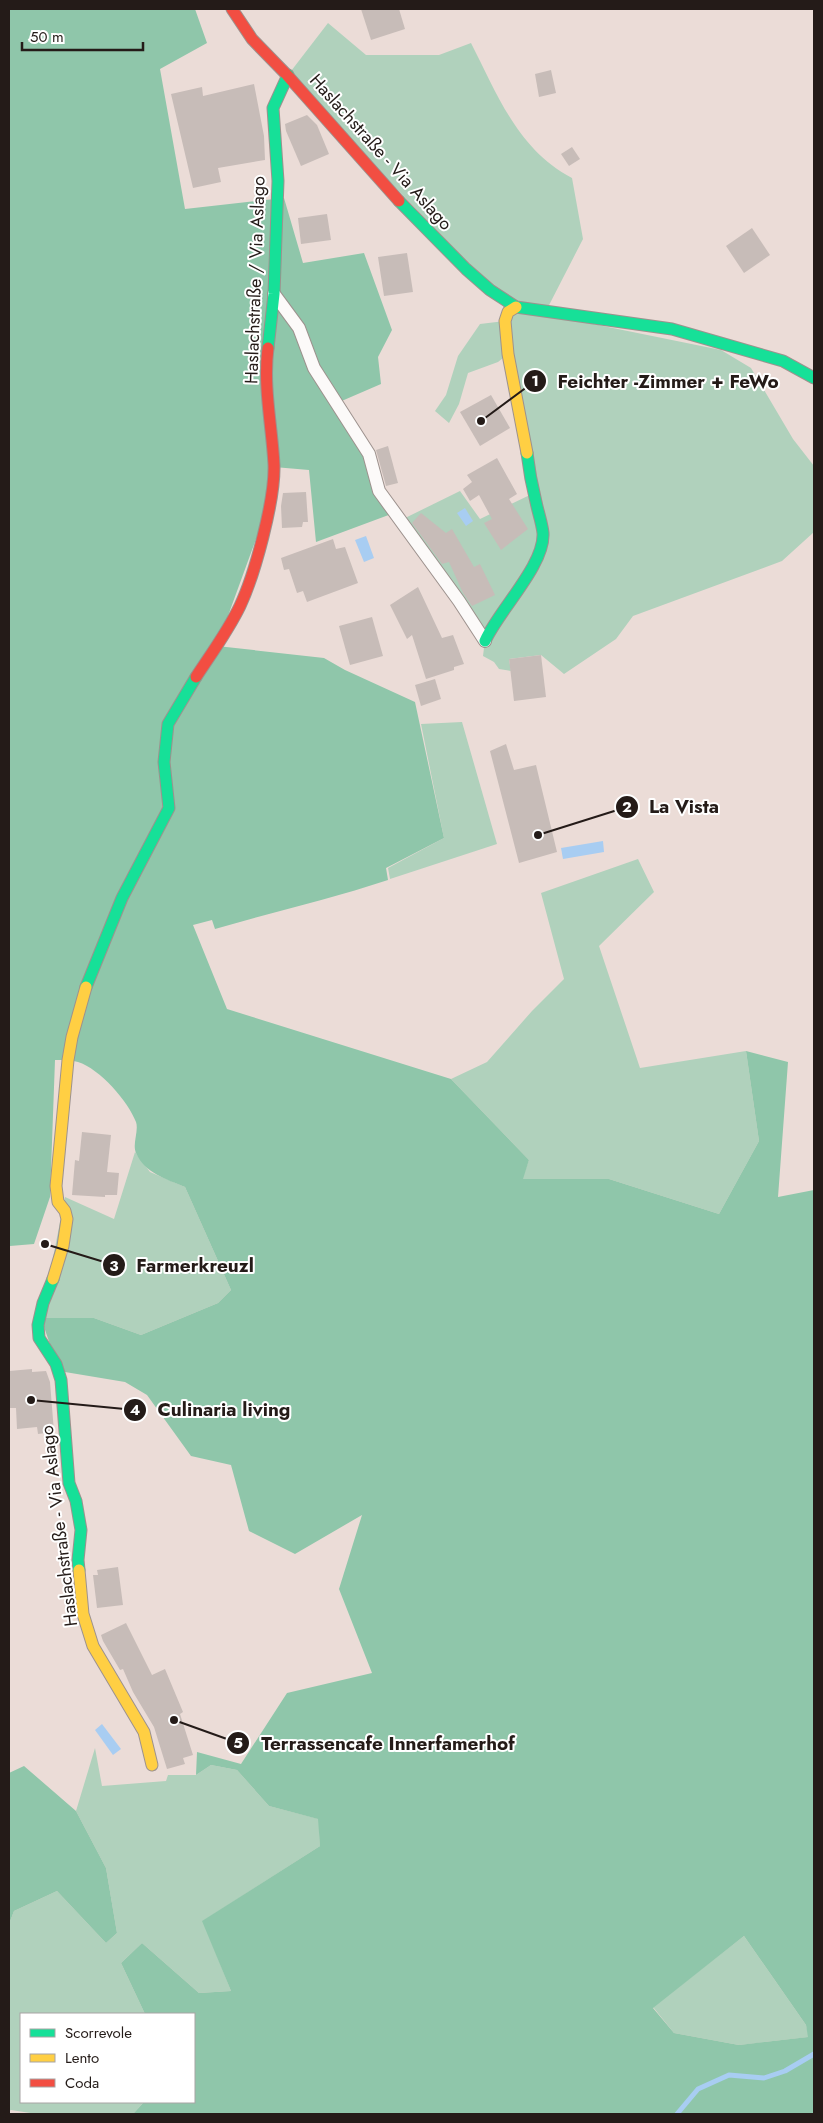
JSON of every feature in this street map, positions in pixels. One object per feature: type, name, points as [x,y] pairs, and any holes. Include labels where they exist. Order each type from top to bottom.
[{"type":"street","name":"Haslachstraße - Via Aslago","points":[[232,9],[244,31],[288,75],[435,239],[489,288],[516,307],[672,329],[776,359],[814,378]]},
{"type":"street","name":"Haslachstraße / Via Aslago","points":[[67,1219],[65,1211],[58,1202],[56,1186],[60,1129],[72,1037],[89,976],[122,898],[170,808],[164,762],[168,724],[240,606],[255,565],[272,495],[274,467],[265,371],[274,294],[278,181],[273,108],[288,75]]},
{"type":"street","points":[[274,294],[299,328],[314,368],[369,454],[379,491],[459,601],[485,641]]},
{"type":"street","points":[[485,641],[495,620],[535,563],[543,542],[543,533],[530,478],[524,431],[508,354],[505,321],[508,312],[516,307]]},
{"type":"street","name":"Haslachstraße - Via Aslago","points":[[67,1219],[63,1246],[43,1303],[38,1325],[39,1338],[56,1364],[61,1380],[69,1483],[76,1501],[81,1530],[78,1560],[83,1614],[93,1646],[144,1732],[152,1765]]},
{"type":"green space","points":[[9,9],[195,9],[207,43],[160,69],[185,209],[284,198],[303,263],[364,253],[392,330],[378,357],[381,384],[337,403],[394,513],[316,542],[309,470],[274,467],[272,495],[217,646],[324,658],[345,670],[415,702],[444,838],[386,868],[388,880],[215,929],[212,920],[193,925],[227,1009],[451,1079],[529,1160],[523,1179],[609,1179],[719,1214],[759,1141],[746,1051],[788,1062],[778,1197],[814,1190],[814,2114],[133,2114],[143,2103],[195,2103],[195,2013],[145,2013],[121,1963],[142,1943],[199,1993],[231,1991],[202,1921],[320,1846],[318,1819],[269,1806],[237,1770],[211,1765],[196,1775],[197,1752],[241,1764],[287,1693],[372,1673],[339,1589],[362,1515],[295,1554],[249,1531],[231,1465],[191,1456],[147,1395],[125,1382],[59,1371],[41,1318],[94,1318],[141,1335],[218,1303],[231,1290],[185,1187],[164,1178],[145,1166],[136,1153],[137,1126],[127,1105],[95,1071],[78,1062],[55,1060],[50,1197],[34,1244],[10,1246],[9,1249]],"holes":[[[744,1936],[806,2025],[808,2037],[739,2045],[674,2033],[653,2008]]]},
{"type":"green space","points":[[328,23],[366,55],[439,55],[471,43],[500,101],[523,136],[553,166],[572,178],[583,239],[546,311],[549,315],[721,350],[751,368],[793,439],[814,466],[814,532],[782,561],[633,616],[616,639],[564,674],[541,655],[509,659],[511,671],[499,669],[494,662],[483,656],[485,640],[399,521],[460,491],[480,519],[534,493],[508,354],[498,362],[468,373],[459,404],[449,423],[435,411],[446,395],[458,356],[480,324],[505,321],[502,299],[288,75]]},
{"type":"green space","points":[[462,722],[497,844],[390,879],[388,868],[444,838],[421,724]]},
{"type":"green space","points":[[638,859],[654,892],[599,946],[640,1068],[746,1051],[759,1141],[719,1214],[609,1179],[522,1179],[529,1160],[451,1079],[487,1062],[532,1011],[564,979],[541,893]]},
{"type":"green space","points":[[135,1152],[150,1172],[185,1187],[231,1290],[218,1303],[141,1335],[94,1318],[41,1318],[65,1197],[114,1219]]},
{"type":"green space","points":[[95,1748],[102,1786],[166,1781],[168,1775],[196,1775],[211,1765],[237,1770],[269,1806],[319,1819],[320,1846],[203,1921],[231,1991],[199,1993],[142,1943],[121,1963],[145,2013],[20,2013],[20,2103],[143,2103],[133,2114],[37,2114],[9,2111],[9,1924],[14,1911],[57,1891],[106,1943],[117,1933],[106,1868],[76,1811]]},
{"type":"green space","points":[[24,1766],[76,1811],[106,1868],[117,1933],[106,1943],[57,1891],[14,1911],[9,1924],[9,1773]]},
{"type":"green space","points":[[744,1936],[806,2025],[809,2037],[739,2045],[674,2033],[653,2007]]},
{"type":"water","points":[[465,508],[473,521],[466,526],[457,513]]},
{"type":"water","points":[[366,536],[374,558],[364,562],[355,540]]},
{"type":"water","points":[[603,841],[604,852],[563,859],[561,848]]},
{"type":"water","points":[[102,1724],[121,1749],[113,1755],[95,1730]]},
{"type":"building","points":[[361,9],[399,9],[405,29],[371,40]]},
{"type":"building","points":[[551,70],[556,93],[539,97],[535,74]]},
{"type":"building","points":[[254,84],[264,136],[265,160],[218,168],[221,182],[193,188],[171,94],[202,87],[203,96]]},
{"type":"building","points":[[307,115],[317,125],[329,154],[301,166],[286,131],[285,124]]},
{"type":"building","points":[[572,147],[580,159],[569,166],[561,154]]},
{"type":"building","points":[[327,214],[331,240],[301,244],[298,218]]},
{"type":"building","points":[[752,228],[770,255],[744,273],[726,246]]},
{"type":"building","points":[[407,253],[413,292],[384,296],[378,257]]},
{"type":"building","points":[[491,395],[510,428],[480,446],[460,412]]},
{"type":"building","points":[[388,446],[398,483],[386,486],[376,450]]},
{"type":"building","points":[[497,458],[517,494],[509,499],[528,529],[501,550],[484,523],[492,519],[479,495],[470,501],[463,489],[472,482],[467,475]]},
{"type":"building","points":[[306,492],[308,522],[303,522],[302,527],[282,528],[281,506],[283,493]]},
{"type":"building","points":[[421,513],[446,533],[452,529],[474,567],[480,564],[495,595],[472,606],[463,593],[449,562],[442,564],[412,523]]},
{"type":"building","points":[[333,539],[336,549],[345,547],[358,583],[307,602],[303,591],[297,593],[289,569],[284,570],[281,558]]},
{"type":"building","points":[[418,587],[442,638],[453,635],[464,664],[454,667],[454,670],[426,679],[412,635],[407,639],[390,605]]},
{"type":"building","points":[[372,617],[383,656],[350,665],[339,626]]},
{"type":"building","points":[[541,655],[546,697],[514,701],[509,659]]},
{"type":"building","points":[[435,679],[441,699],[421,706],[415,685]]},
{"type":"building","points":[[506,744],[514,770],[536,765],[557,852],[519,863],[490,751]]},
{"type":"building","points":[[82,1132],[111,1135],[107,1172],[119,1173],[117,1195],[105,1195],[105,1197],[72,1195],[75,1160],[79,1161]]},
{"type":"building","points":[[32,1369],[32,1372],[46,1371],[50,1382],[54,1432],[38,1434],[37,1427],[17,1429],[16,1408],[9,1408],[9,1371]]},
{"type":"building","points":[[118,1567],[123,1605],[97,1608],[93,1575],[98,1575],[97,1570]]},
{"type":"building","points":[[126,1623],[152,1675],[165,1669],[183,1712],[180,1714],[193,1755],[183,1758],[185,1764],[167,1769],[154,1727],[133,1692],[123,1669],[120,1670],[103,1641],[101,1635]]},
{"type":"waterway","points":[[677,2114],[698,2089],[729,2075],[764,2078],[785,2071],[814,2054]]},
{"type":"traffic: fast","points":[[268,348],[274,294],[278,181],[273,108],[288,75]]},
{"type":"traffic: fast","points":[[399,201],[466,269],[490,290],[516,307],[672,329],[783,361],[814,378]]},
{"type":"traffic: fast","points":[[485,641],[529,573],[542,546],[543,533],[527,453]]},
{"type":"traffic: fast","points":[[86,987],[122,898],[169,808],[164,762],[168,724],[196,677]]},
{"type":"traffic: fast","points":[[53,1279],[43,1303],[38,1325],[39,1338],[56,1364],[61,1380],[69,1483],[76,1501],[81,1530],[79,1570]]},
{"type":"traffic: slow","points":[[516,307],[508,312],[505,321],[508,354],[527,453]]},
{"type":"traffic: slow","points":[[53,1279],[63,1246],[67,1219],[65,1211],[58,1202],[56,1186],[68,1060],[72,1037],[86,987]]},
{"type":"traffic: slow","points":[[79,1570],[83,1614],[93,1646],[144,1732],[152,1765]]},
{"type":"traffic: jam","points":[[232,9],[252,39],[287,75],[399,201]]},
{"type":"traffic: jam","points":[[196,677],[240,606],[258,557],[268,517],[274,465],[267,392],[268,348]]},
{"type":"place","name":"Feichter -Zimmer + FeWo","points":[[481,421]]},
{"type":"place","name":"La Vista","points":[[538,835]]},
{"type":"place","name":"Farmerkreuzl","points":[[45,1244]]},
{"type":"place","name":"Culinaria living","points":[[31,1400]]},
{"type":"place","name":"Terrassencafe Innerfamerhof","points":[[174,1720]]}]
